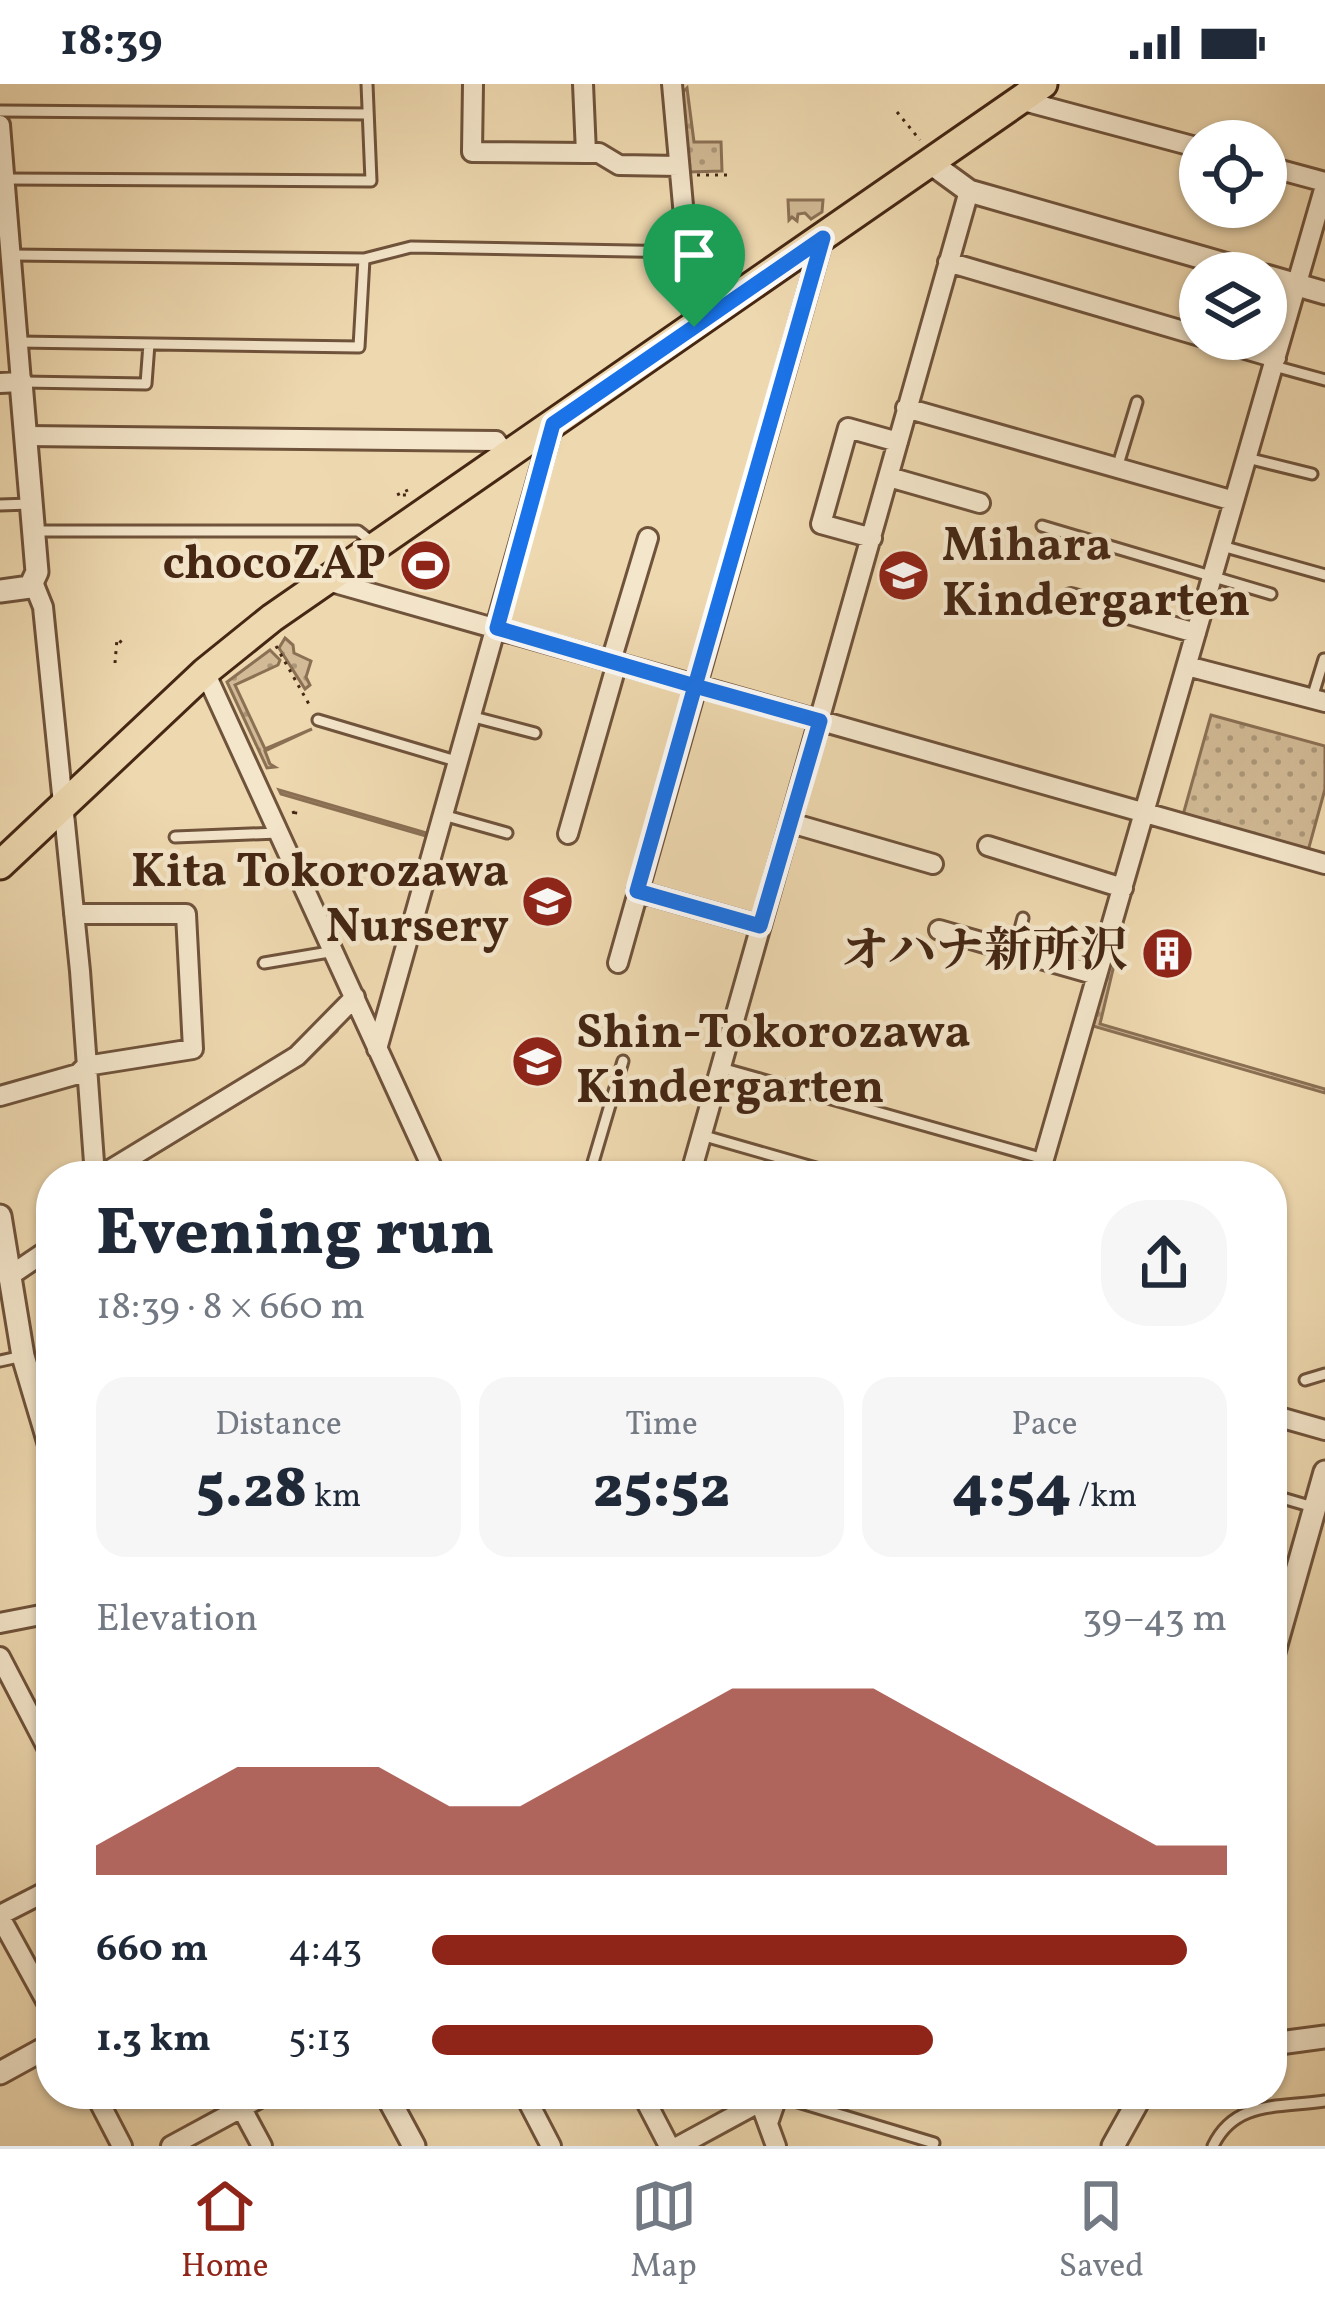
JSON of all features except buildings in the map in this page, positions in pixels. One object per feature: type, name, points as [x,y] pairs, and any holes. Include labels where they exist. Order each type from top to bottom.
[{"type":"main road","points":[[0,865],[205,672],[272,618],[823,238],[928,155],[1032,92]]},
{"type":"street","points":[[473,84],[472,152],[598,153],[620,165],[681,171]]},
{"type":"street","points":[[583,84],[586,153]]},
{"type":"street","points":[[673,84],[694,327]]},
{"type":"street","points":[[1032,92],[1179,141]]},
{"type":"street","points":[[0,125],[14,255],[8,288],[18,342],[11,383],[26,436],[37,564],[33,582],[43,607],[96,1161]]},
{"type":"street","points":[[928,155],[969,190],[1183,252]]},
{"type":"street","points":[[1043,1161],[1324,190],[1287,175]]},
{"type":"street","points":[[694,1161],[969,190]]},
{"type":"street","points":[[618,963],[823,238]]},
{"type":"street","points":[[948,262],[1179,330]]},
{"type":"street","points":[[1287,282],[1325,293]]},
{"type":"street","points":[[1269,360],[1275,362]]},
{"type":"street","points":[[906,408],[1234,501]]},
{"type":"street","points":[[377,1049],[553,424]]},
{"type":"street","points":[[872,538],[821,524],[848,428],[898,442]]},
{"type":"street","points":[[26,436],[496,441],[507,456]]},
{"type":"street","points":[[889,476],[980,503]]},
{"type":"street","points":[[568,834],[648,538]]},
{"type":"street","points":[[328,581],[1325,864]]},
{"type":"street","points":[[0,591],[25,589],[33,582]]},
{"type":"street","points":[[1071,598],[1196,633]]},
{"type":"street","points":[[1187,666],[1318,700]]},
{"type":"street","points":[[205,672],[429,1161]]},
{"type":"street","points":[[791,823],[933,864]]},
{"type":"street","points":[[988,846],[1123,888]]},
{"type":"street","points":[[637,891],[760,926]]},
{"type":"street","points":[[0,1096],[78,1074],[86,1066],[193,1049],[186,914],[74,914]]},
{"type":"street","points":[[939,930],[1097,975]]},
{"type":"street","points":[[122,1161],[297,1056],[356,997]]},
{"type":"street","points":[[0,1216],[11,1358],[36,1416]]},
{"type":"street","points":[[8,1277],[36,1258]]},
{"type":"street","points":[[1287,1419],[1325,1430]]},
{"type":"street","points":[[1287,1607],[1325,1472]]},
{"type":"street","points":[[0,1623],[36,1616]]},
{"type":"street","points":[[0,1658],[36,1726]]},
{"type":"street","points":[[36,1897],[0,1916],[36,1982]]},
{"type":"street","points":[[1287,2042],[1325,2038]]},
{"type":"street","points":[[0,2073],[36,2053]]},
{"type":"street","points":[[103,2109],[122,2146]]},
{"type":"street","points":[[170,2146],[226,2109]]},
{"type":"street","points":[[242,2109],[262,2146]]},
{"type":"street","points":[[394,2109],[414,2146]]},
{"type":"street","points":[[532,2109],[551,2146]]},
{"type":"street","points":[[650,2109],[669,2146]]},
{"type":"street","points":[[679,2146],[745,2109]]},
{"type":"street","points":[[768,2109],[776,2146]]},
{"type":"street","points":[[1113,2146],[1134,2109]]},
{"type":"lane","points":[[6,178],[371,181],[367,84]]},
{"type":"lane","points":[[0,110],[366,114]]},
{"type":"lane","points":[[14,255],[364,259],[411,247],[687,252]]},
{"type":"lane","points":[[18,342],[359,346],[364,259]]},
{"type":"lane","points":[[11,383],[146,383],[149,344]]},
{"type":"lane","points":[[1275,362],[1325,380]]},
{"type":"lane","points":[[1118,468],[1137,402]]},
{"type":"lane","points":[[1247,458],[1312,474]]},
{"type":"lane","points":[[0,505],[30,504]]},
{"type":"lane","points":[[1042,526],[1271,594]]},
{"type":"lane","points":[[33,531],[358,531],[377,546]]},
{"type":"lane","points":[[1222,546],[1325,575]]},
{"type":"lane","points":[[1318,700],[1324,659]]},
{"type":"lane","points":[[470,716],[535,733]]},
{"type":"lane","points":[[318,720],[458,761]]},
{"type":"lane","points":[[442,815],[507,833]]},
{"type":"lane","points":[[175,837],[279,832]]},
{"type":"lane","points":[[1014,952],[1023,918]]},
{"type":"lane","points":[[264,963],[335,951]]},
{"type":"lane","points":[[593,1161],[622,1061]]},
{"type":"lane","points":[[721,1068],[1022,1161]]},
{"type":"lane","points":[[701,1135],[792,1161]]},
{"type":"lane","points":[[1305,1380],[1325,1374]]},
{"type":"lane","points":[[1287,1500],[1315,1508]]},
{"type":"lane","points":[[1287,2107],[1325,2101]]},
{"type":"lane","points":[[814,2109],[934,2143]]},
{"type":"lane","points":[[1213,2146],[1226,2123],[1240,2114],[1273,2109]]},
{"type":"path","points":[[897,112],[928,155]]},
{"type":"path","points":[[681,171],[727,175]]},
{"type":"path","points":[[115,663],[117,639],[125,645]]},
{"type":"path","points":[[275,645],[318,720]]},
{"type":"shaded area","points":[[687,88],[694,142],[721,142],[722,171],[688,172],[685,167],[689,165],[684,161],[683,92]]},
{"type":"shaded area","points":[[788,200],[823,200],[822,212],[811,219],[805,213],[798,214],[797,221],[789,220]]},
{"type":"shaded area","points":[[285,638],[294,653],[311,661],[306,677],[310,685],[305,689],[279,648]]},
{"type":"shaded area","points":[[270,650],[280,660],[278,665],[235,685],[265,749],[312,729],[265,751],[275,767],[267,768],[227,682]]},
{"type":"shaded area","points":[[1211,715],[1325,746],[1325,789],[1308,851],[1183,815]]},
{"type":"shaded area","points":[[279,790],[430,834],[281,794]]},
{"type":"shaded area","points":[[1110,964],[1114,965],[1100,1024],[1325,1089],[1325,1093],[1093,1026]]},
{"type":"waterway","points":[[141,1161],[302,1063],[336,1030]]},
{"type":"place","name":"chocoZAP","points":[[425,565]]},
{"type":"place","name":"Mihara Kindergarten","points":[[903,575]]},
{"type":"place","name":"Kita Tokorozawa Nursery","points":[[548,901]]},
{"type":"place","name":"オハナ新所沢","points":[[1167,953]]},
{"type":"place","name":"Shin-Tokorozawa Kindergarten","points":[[537,1062]]},
{"type":"route","points":[[694,327],[553,424],[497,628],[695,686],[637,891],[760,926],[820,721],[695,686],[823,238],[694,327]]}]
